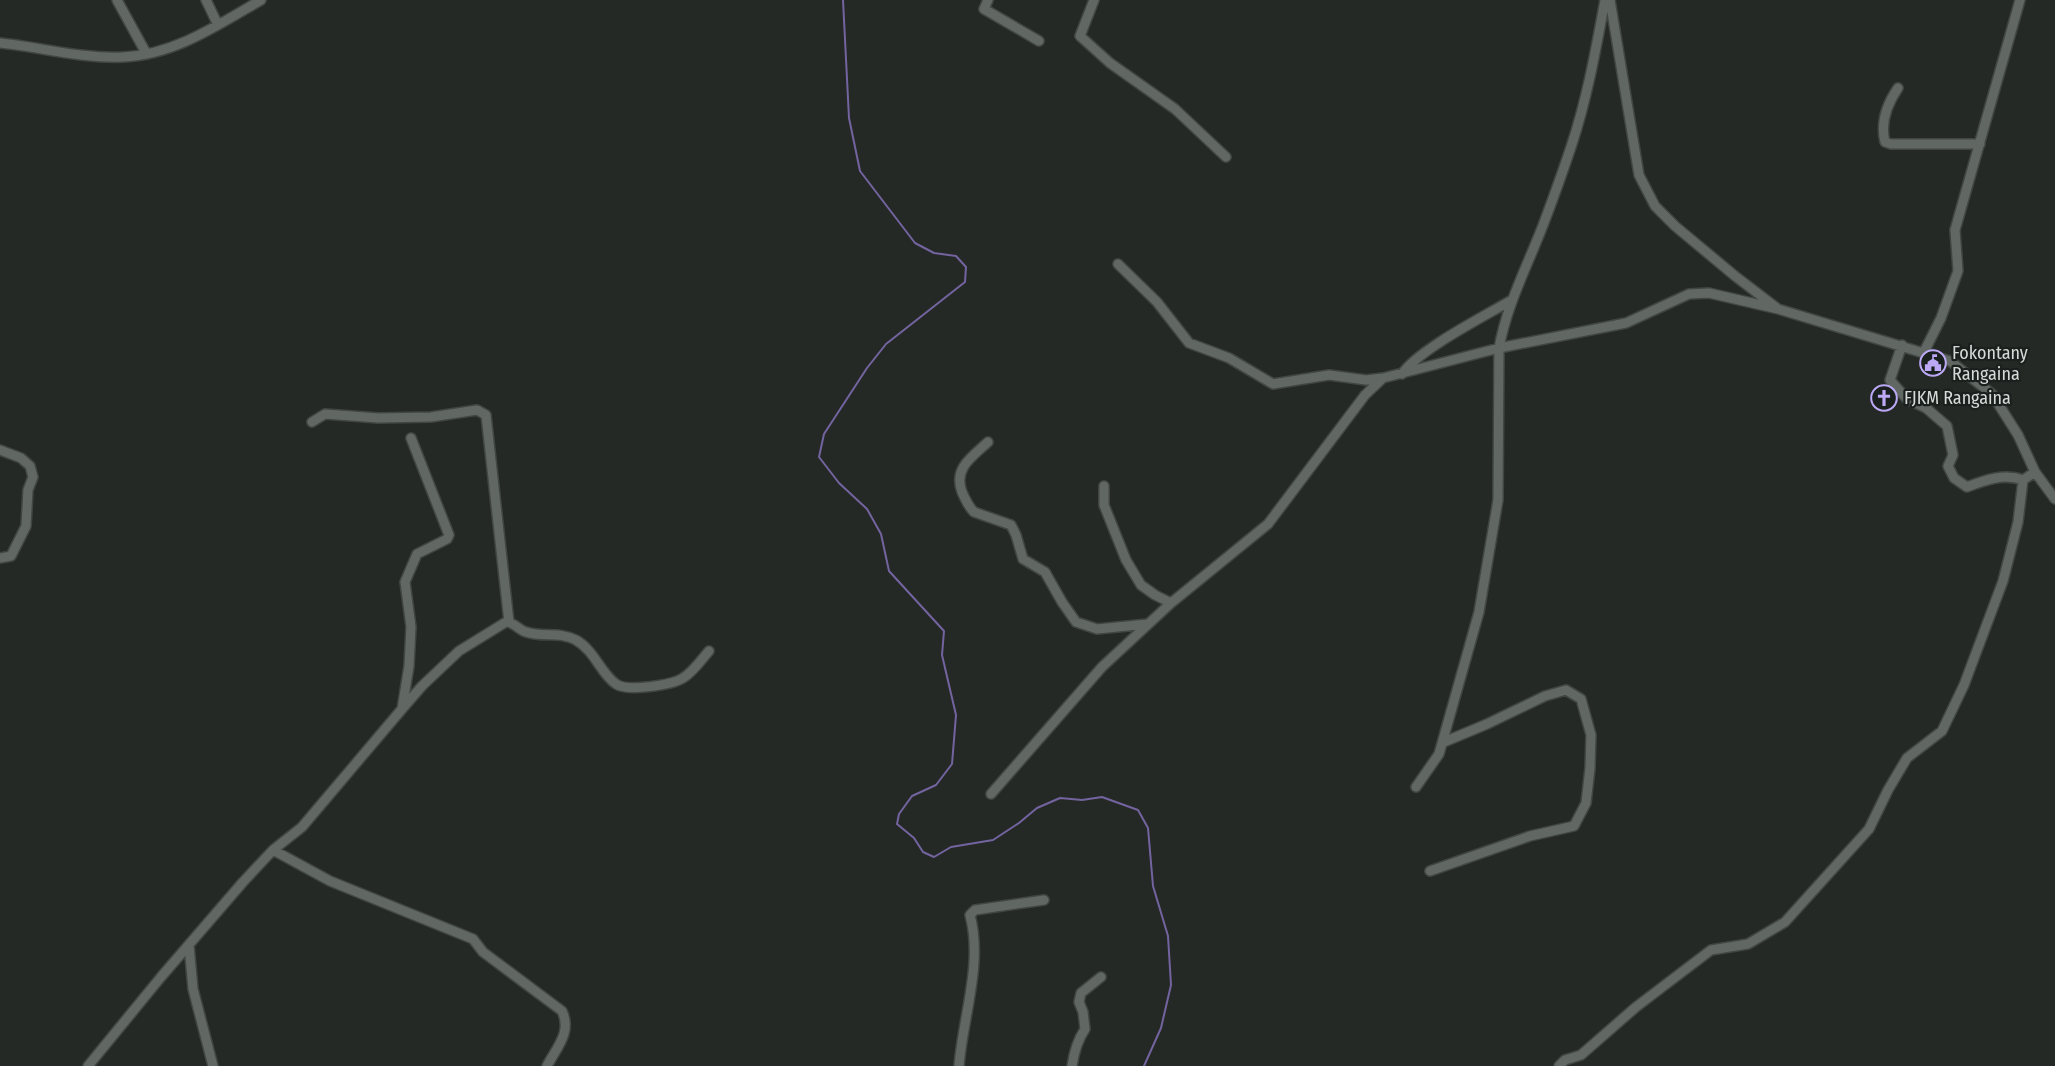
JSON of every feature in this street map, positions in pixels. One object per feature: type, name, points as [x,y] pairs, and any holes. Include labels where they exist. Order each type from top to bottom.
[{"type":"street","points":[[117,0],[146,53]]},
{"type":"street","points":[[206,0],[218,25]]},
{"type":"street","points":[[0,43],[75,54],[123,57],[187,42],[261,0]]},
{"type":"street","points":[[988,0],[984,9],[1039,41]]},
{"type":"street","points":[[1094,0],[1080,36],[1110,63],[1175,109],[1226,157]]},
{"type":"street","points":[[1416,787],[1439,754],[1444,742],[1479,612],[1498,501],[1499,348],[1510,302],[1530,261],[1572,146],[1594,63],[1607,0]]},
{"type":"street","points":[[1607,0],[1639,175],[1654,206],[1735,276],[1778,309]]},
{"type":"street","points":[[1924,351],[1941,318],[1958,271],[1955,230],[2020,0]]},
{"type":"street","points":[[1898,88],[1885,112],[1883,135],[1885,142],[1891,144],[1980,144]]},
{"type":"street","points":[[1118,264],[1157,302],[1189,343],[1229,358],[1273,384],[1329,375],[1366,380],[1402,374],[1499,348],[1626,323],[1689,294],[1709,293],[1778,309],[1924,351],[1950,361],[1992,394],[2055,500]]},
{"type":"street","points":[[1402,374],[1408,364],[1510,302]]},
{"type":"street","points":[[1902,345],[1890,380],[1907,399],[1926,408],[1947,426],[1953,455],[1948,466],[1954,478],[1967,487],[1987,479],[2014,477],[2023,480]]},
{"type":"street","points":[[991,794],[1102,667],[1171,603],[1268,525],[1365,395],[1383,378]]},
{"type":"street","points":[[312,422],[325,414],[378,418],[430,417],[477,410],[486,415],[509,622]]},
{"type":"street","points":[[402,709],[409,666],[411,627],[405,582],[417,554],[447,539],[449,535],[411,438]]},
{"type":"street","points":[[988,442],[962,466],[959,483],[970,508],[974,512],[1011,525],[1023,560],[1045,572],[1076,622],[1097,629],[1148,624]]},
{"type":"street","points":[[0,450],[21,458],[30,466],[33,477],[28,490],[26,525],[11,556],[0,558]]},
{"type":"street","points":[[1559,1066],[1565,1060],[1581,1055],[1636,1007],[1711,950],[1748,944],[1785,922],[1869,830],[1888,790],[1907,758],[1942,731],[1964,685],[2003,581],[2018,522],[2023,480],[2036,471]]},
{"type":"street","points":[[1104,486],[1104,505],[1126,560],[1141,585],[1171,603]]},
{"type":"street","points":[[509,622],[526,632],[562,634],[577,640],[593,654],[615,684],[623,687],[665,684],[683,678],[709,651]]},
{"type":"street","points":[[88,1066],[189,945],[273,850],[302,827],[422,686],[459,651],[509,622]]},
{"type":"street","points":[[1430,871],[1530,836],[1574,826],[1586,803],[1590,768],[1591,735],[1581,699],[1566,690],[1545,696],[1488,724],[1444,742]]},
{"type":"street","points":[[273,850],[330,881],[473,939],[483,952],[562,1011],[567,1021],[566,1031],[547,1066]]},
{"type":"street","points":[[959,1066],[962,1037],[971,1001],[974,928],[970,915],[975,910],[1044,900]]},
{"type":"street","points":[[189,945],[193,989],[200,1024],[213,1066]]},
{"type":"street","points":[[1072,1066],[1075,1049],[1085,1029],[1079,1002],[1081,993],[1101,977]]},
{"type":"waterway","points":[[843,0],[849,118],[860,171],[915,243],[934,253],[956,256],[966,267],[965,282],[886,344],[867,368],[824,434],[819,457],[839,483],[867,509],[881,534],[889,571],[944,631],[942,655],[956,715],[952,764],[936,785],[912,796],[899,814],[897,824],[914,838],[923,852],[934,857],[951,847],[993,840],[1037,808],[1060,798],[1082,800],[1102,797],[1138,810],[1148,828],[1153,886],[1168,936],[1171,985],[1161,1028],[1144,1066]]},
{"type":"place","name":"Fokontany Rangaina","points":[[1933,363]]},
{"type":"place","name":"FJKM Rangaina","points":[[1884,398]]}]
